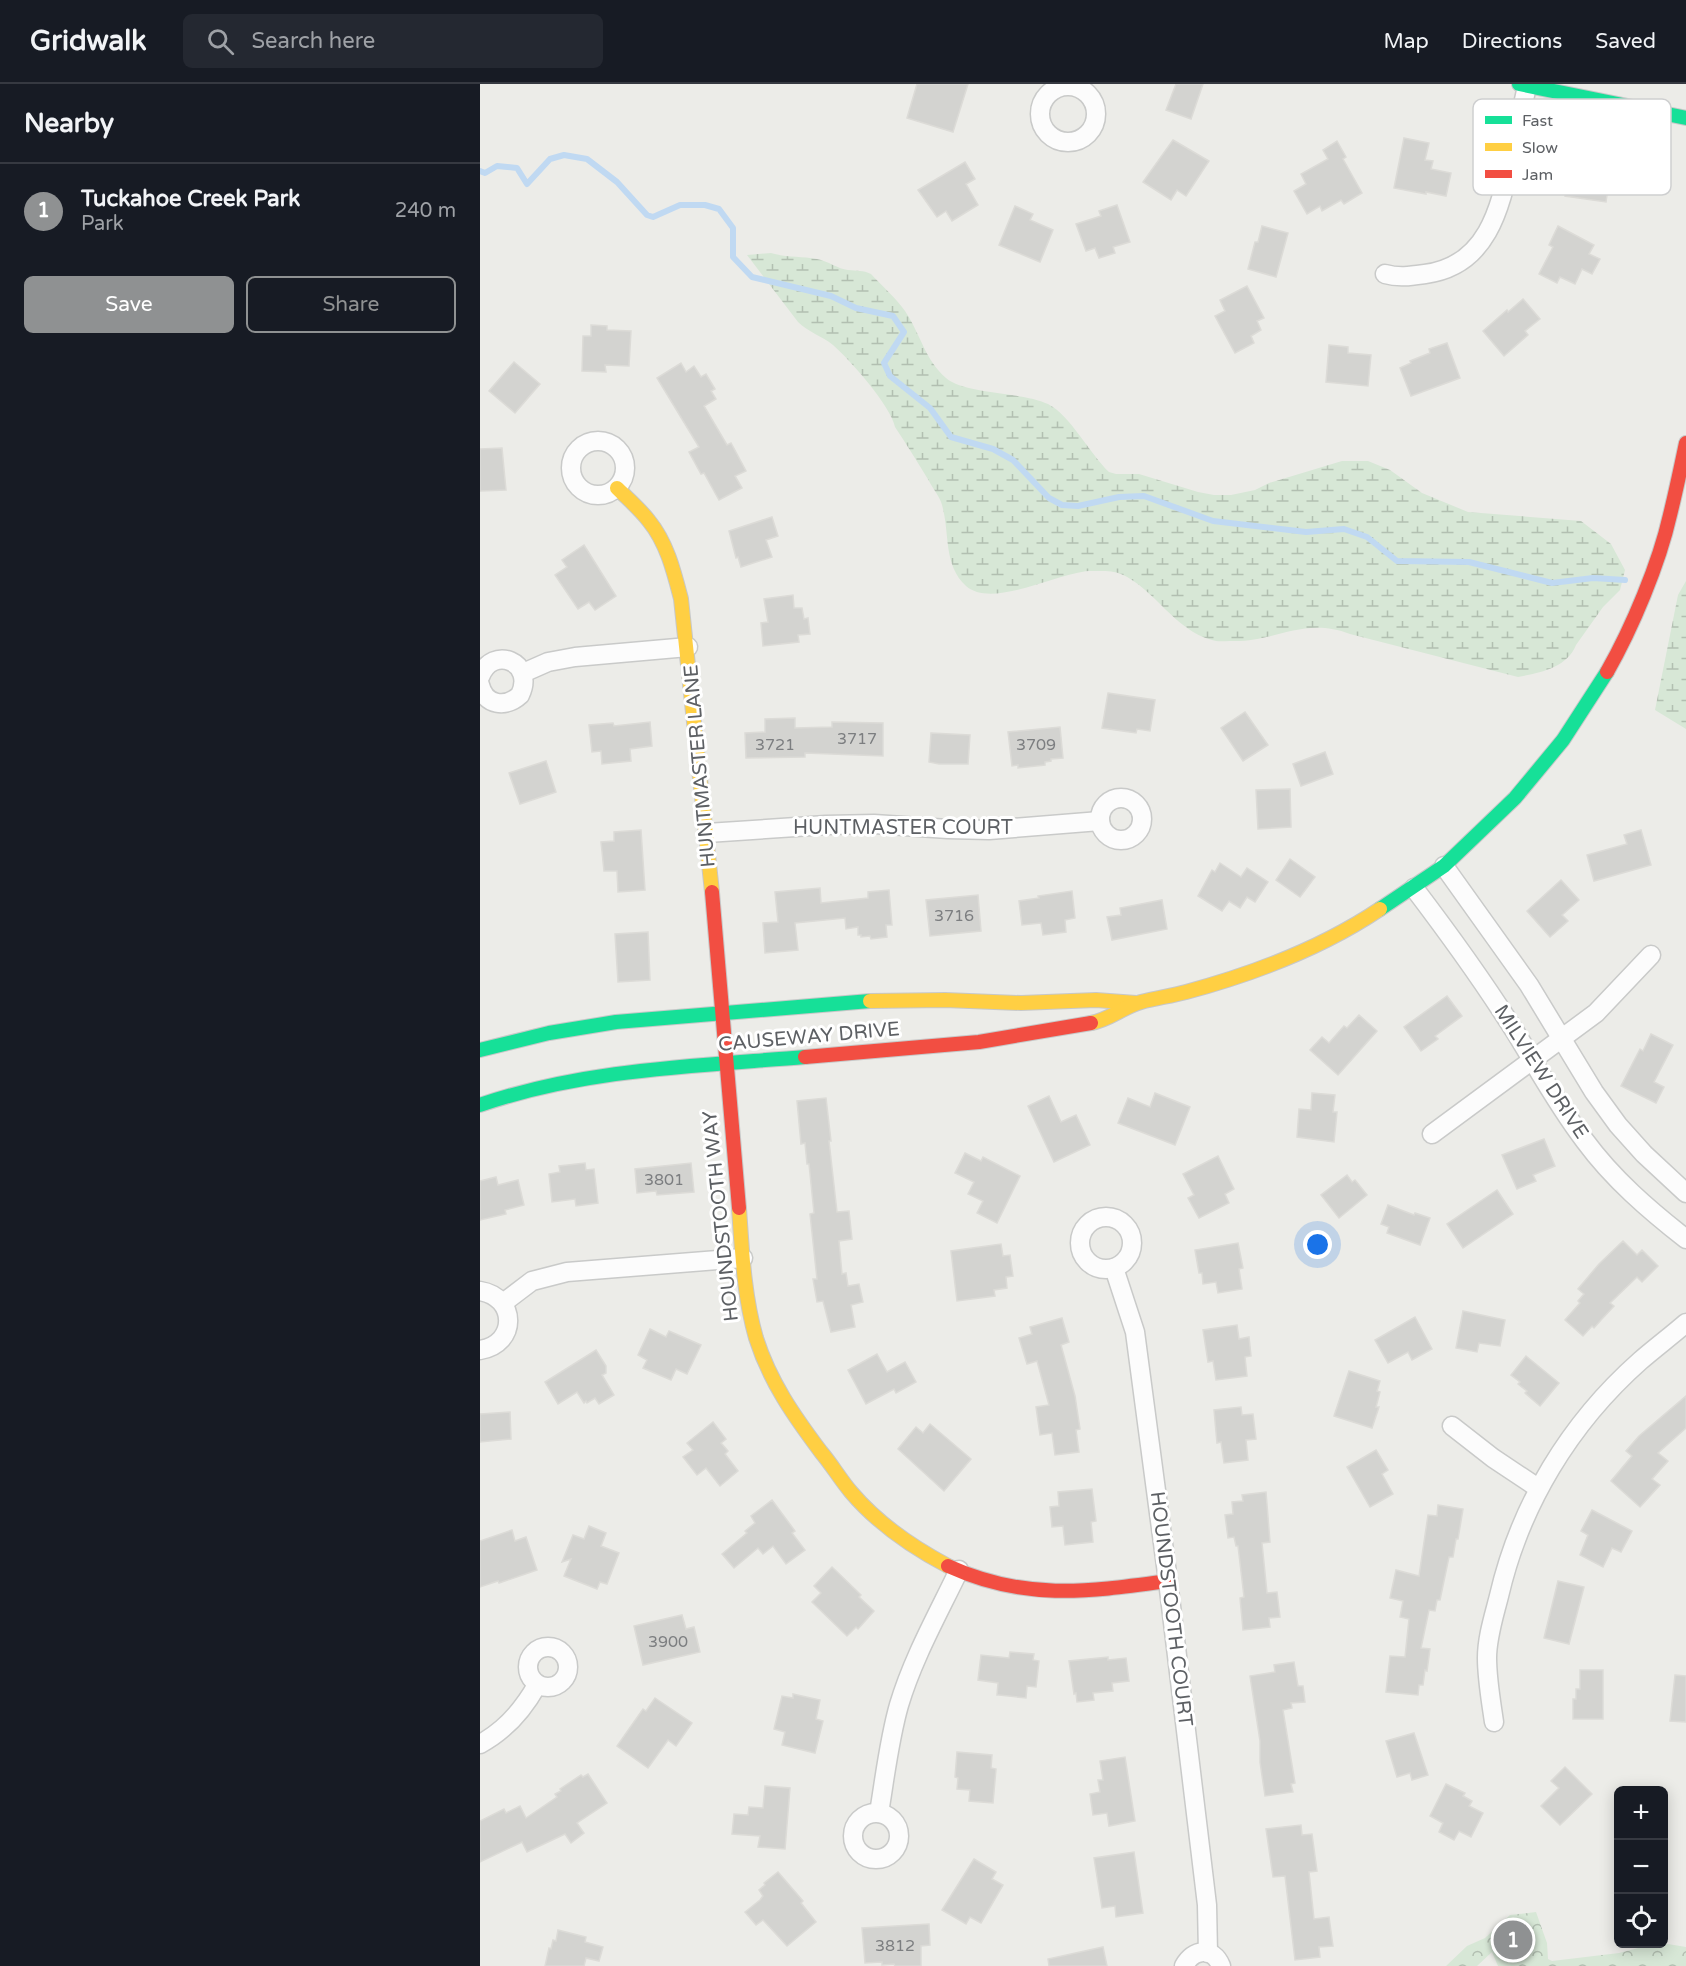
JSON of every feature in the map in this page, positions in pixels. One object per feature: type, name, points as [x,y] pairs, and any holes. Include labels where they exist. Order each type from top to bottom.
[{"type":"street","points":[[1523,85],[1592,99]]},
{"type":"street","points":[[1671,115],[1686,118]]},
{"type":"street","points":[[1385,274],[1396,277],[1439,272],[1458,263],[1484,239],[1503,195]]},
{"type":"street","name":"CAUSEWAY DRIVE","points":[[480,1104],[556,1084],[621,1073],[979,1042],[1099,1022],[1138,1003],[1196,989],[1276,963],[1361,921],[1444,866],[1534,777],[1587,706],[1618,653],[1652,573],[1670,517],[1686,443]]},
{"type":"street","name":"HUNTMASTER LANE","points":[[617,488],[651,523],[668,556],[680,592],[688,647],[726,1064]]},
{"type":"street","points":[[523,673],[548,662],[575,657],[688,647]]},
{"type":"street","points":[[480,677],[489,663],[496,660],[512,661],[523,673],[524,688],[520,695],[507,704],[499,704],[486,697],[480,686]]},
{"type":"street","name":"HUNTMASTER COURT","points":[[706,832],[874,824],[948,830],[988,830],[1100,821]]},
{"type":"street","name":"MILVIEW DRIVE","points":[[1444,866],[1529,986],[1594,1092],[1618,1125],[1644,1154],[1686,1193]]},
{"type":"street","name":"MILVIEW DRIVE","points":[[1414,888],[1465,956],[1561,1107],[1592,1151],[1618,1180],[1686,1239]]},
{"type":"street","points":[[1432,1134],[1596,1013],[1652,956]]},
{"type":"street","name":"CAUSEWAY DRIVE","points":[[480,1050],[549,1033],[605,1024],[876,1001],[945,1000],[1021,1003],[1096,1000],[1138,1003]]},
{"type":"street","name":"HOUNDSTOOTH WAY","points":[[726,1064],[746,1297],[754,1333],[766,1367],[785,1404],[862,1504],[891,1532],[930,1558],[986,1581],[1016,1588],[1054,1592],[1112,1589],[1168,1581]]},
{"type":"street","points":[[503,1303],[532,1281],[567,1272],[743,1258]]},
{"type":"street","name":"HOUNDSTOOTH COURT","points":[[1114,1268],[1135,1332],[1207,1905],[1208,1953]]},
{"type":"street","points":[[480,1292],[496,1297],[503,1303],[508,1320],[507,1329],[497,1344],[480,1350]]},
{"type":"street","points":[[1494,1722],[1487,1658],[1488,1641],[1504,1572],[1538,1488],[1593,1410],[1639,1362],[1686,1323]]},
{"type":"street","points":[[1452,1426],[1493,1458],[1538,1488]]},
{"type":"street","points":[[879,1813],[889,1747],[899,1704],[917,1658],[959,1570]]},
{"type":"street","points":[[480,1744],[509,1724],[525,1707],[537,1685]]},
{"type":"street","points":[[1184,1966],[1193,1954],[1201,1952],[1215,1956],[1221,1966]]},
{"type":"green space","points":[[771,253],[817,259],[844,269],[871,274],[905,311],[928,355],[946,378],[966,387],[1048,404],[1064,417],[1109,472],[1139,474],[1198,492],[1231,495],[1255,490],[1269,483],[1342,461],[1368,461],[1390,470],[1422,493],[1468,512],[1581,521],[1611,544],[1625,570],[1620,590],[1603,607],[1566,659],[1552,668],[1518,677],[1333,629],[1303,629],[1246,641],[1214,641],[1187,628],[1144,589],[1114,572],[1089,571],[1008,592],[992,594],[977,592],[966,586],[954,568],[950,559],[941,502],[895,427],[886,407],[859,372],[833,345],[798,322],[747,255]]},
{"type":"green space","points":[[1686,581],[1686,729],[1655,710],[1678,595]]},
{"type":"green space","points":[[1536,1912],[1547,1943],[1548,1959],[1552,1961],[1619,1953],[1638,1948],[1668,1948],[1668,1944],[1686,1947],[1686,1966],[1498,1966],[1492,1952],[1477,1966],[1446,1966],[1467,1946],[1485,1938],[1510,1915]]},
{"type":"building","points":[[917,84],[968,84],[953,132],[907,118]]},
{"type":"building","points":[[1176,84],[1203,84],[1191,119],[1166,110]]},
{"type":"building","points":[[1404,138],[1429,143],[1425,160],[1433,161],[1431,169],[1451,173],[1446,196],[1394,188]]},
{"type":"building","points":[[1173,140],[1209,161],[1186,196],[1177,190],[1171,200],[1143,182]]},
{"type":"building","points":[[1337,141],[1346,157],[1343,159],[1362,193],[1344,204],[1341,200],[1322,211],[1320,206],[1307,214],[1294,191],[1306,184],[1301,174],[1328,159],[1323,150]]},
{"type":"building","points":[[965,162],[975,179],[966,184],[978,205],[952,221],[946,211],[937,217],[918,190]]},
{"type":"building","points":[[1565,195],[1607,195],[1606,202]]},
{"type":"building","points":[[1117,205],[1130,242],[1113,247],[1115,253],[1099,258],[1095,248],[1086,251],[1076,224],[1101,216],[1099,211]]},
{"type":"building","points":[[1015,206],[1033,214],[1030,220],[1053,230],[1040,262],[999,245]]},
{"type":"building","points":[[1262,226],[1288,233],[1276,277],[1248,269]]},
{"type":"building","points":[[1558,226],[1594,245],[1589,254],[1600,259],[1592,274],[1582,269],[1575,284],[1560,277],[1557,283],[1539,274],[1553,247],[1549,245]]},
{"type":"building","points":[[1247,286],[1264,318],[1257,321],[1261,330],[1251,336],[1254,343],[1235,353],[1215,316],[1225,311],[1220,300]]},
{"type":"building","points":[[1523,299],[1540,319],[1525,331],[1528,335],[1504,356],[1483,331]]},
{"type":"building","points":[[591,325],[607,326],[607,330],[631,331],[629,366],[605,365],[606,372],[582,371],[583,336],[591,336]]},
{"type":"building","points":[[1447,343],[1460,378],[1411,396],[1400,368],[1430,353],[1429,349]]},
{"type":"building","points":[[1329,345],[1348,347],[1348,353],[1371,355],[1368,386],[1326,382]]},
{"type":"building","points":[[514,362],[540,384],[515,413],[489,391]]},
{"type":"building","points":[[681,363],[686,372],[694,366],[701,377],[706,374],[715,389],[711,391],[716,399],[704,406],[727,445],[731,443],[746,471],[735,476],[742,488],[719,500],[689,452],[699,447],[657,378]]},
{"type":"building","points":[[502,448],[506,490],[480,491],[480,449]]},
{"type":"building","points":[[772,517],[778,536],[766,540],[772,557],[741,567],[738,557],[736,558],[729,531]]},
{"type":"building","points":[[584,545],[616,596],[595,610],[589,602],[578,609],[555,575],[567,567],[562,560]]},
{"type":"building","points":[[793,595],[794,608],[802,608],[804,619],[808,618],[810,634],[798,635],[799,642],[763,646],[761,623],[768,622],[764,599]]},
{"type":"building","points":[[1108,693],[1155,700],[1150,731],[1137,729],[1136,733],[1102,728]]},
{"type":"building","points":[[1245,712],[1268,745],[1243,761],[1221,728]]},
{"type":"building","points":[[795,718],[795,728],[832,727],[832,722],[883,723],[883,756],[805,753],[805,757],[746,758],[745,733],[765,732],[765,719]]},
{"type":"building","points":[[650,722],[652,746],[630,749],[631,761],[602,764],[601,751],[592,752],[589,725],[613,723],[614,726]]},
{"type":"building","points":[[1060,727],[1063,758],[1051,759],[1045,762],[1045,765],[1018,768],[1018,765],[1012,766],[1008,732]]},
{"type":"building","points":[[931,733],[970,735],[968,764],[929,762]]},
{"type":"building","points":[[1325,752],[1333,774],[1301,786],[1293,764]]},
{"type":"building","points":[[546,761],[556,792],[520,804],[509,773]]},
{"type":"building","points":[[1290,789],[1291,827],[1258,829],[1256,790]]},
{"type":"building","points":[[641,830],[645,890],[618,892],[617,871],[604,871],[601,842],[614,841],[614,832]]},
{"type":"building","points":[[1641,830],[1651,865],[1594,881],[1587,855],[1627,844],[1624,835]]},
{"type":"building","points":[[1290,859],[1315,877],[1300,897],[1276,880]]},
{"type":"building","points":[[1220,863],[1241,877],[1247,868],[1268,882],[1255,902],[1247,897],[1240,908],[1229,901],[1222,911],[1198,896],[1212,870],[1215,872]]},
{"type":"building","points":[[1561,880],[1579,900],[1562,915],[1568,921],[1550,937],[1527,911]]},
{"type":"building","points":[[820,888],[821,903],[868,898],[868,892],[889,890],[892,925],[886,925],[887,937],[871,939],[870,936],[861,937],[858,935],[858,927],[846,929],[845,918],[795,923],[798,950],[765,953],[763,923],[778,922],[775,892]]},
{"type":"building","points":[[1072,891],[1075,918],[1065,920],[1066,932],[1043,935],[1041,923],[1022,925],[1019,901]]},
{"type":"building","points":[[978,895],[981,931],[930,936],[926,900]]},
{"type":"building","points":[[1162,900],[1167,929],[1112,940],[1107,917],[1121,915],[1120,908]]},
{"type":"building","points":[[648,932],[650,980],[618,982],[615,934]]},
{"type":"building","points":[[1447,996],[1462,1016],[1435,1036],[1438,1039],[1421,1051],[1404,1027]]},
{"type":"building","points":[[1359,1015],[1377,1031],[1338,1075],[1310,1050],[1322,1037],[1329,1043],[1344,1026],[1347,1028]]},
{"type":"building","points":[[1651,1034],[1673,1045],[1654,1082],[1664,1087],[1656,1103],[1621,1086],[1640,1049],[1643,1051]]},
{"type":"building","points":[[1155,1093],[1190,1107],[1175,1145],[1118,1123],[1128,1098],[1150,1107]]},
{"type":"building","points":[[1312,1093],[1335,1095],[1333,1112],[1337,1112],[1334,1142],[1297,1137],[1299,1109],[1311,1110]]},
{"type":"building","points":[[1049,1096],[1061,1122],[1076,1115],[1090,1145],[1054,1162],[1028,1106]]},
{"type":"building","points":[[826,1098],[837,1212],[849,1211],[852,1239],[839,1241],[842,1274],[846,1273],[848,1286],[859,1284],[863,1302],[851,1305],[855,1327],[831,1332],[823,1301],[817,1302],[813,1279],[817,1279],[810,1214],[814,1213],[809,1164],[807,1164],[805,1143],[801,1144],[797,1101]]},
{"type":"building","points":[[1544,1139],[1555,1166],[1533,1175],[1536,1181],[1517,1189],[1502,1155]]},
{"type":"building","points":[[965,1153],[981,1161],[983,1157],[1020,1176],[997,1223],[977,1213],[983,1201],[968,1194],[974,1182],[955,1173]]},
{"type":"building","points":[[1218,1156],[1234,1189],[1225,1194],[1229,1203],[1199,1218],[1188,1198],[1194,1195],[1183,1174]]},
{"type":"building","points":[[585,1163],[586,1170],[594,1169],[598,1203],[576,1206],[575,1199],[552,1202],[549,1174],[560,1172],[559,1166]]},
{"type":"building","points":[[691,1163],[694,1192],[657,1195],[656,1191],[637,1193],[635,1169]]},
{"type":"building","points":[[1347,1175],[1352,1182],[1355,1180],[1367,1195],[1339,1218],[1321,1195]]},
{"type":"building","points":[[496,1177],[498,1185],[518,1180],[524,1205],[505,1210],[506,1214],[480,1220],[480,1181]]},
{"type":"building","points":[[1497,1190],[1513,1214],[1463,1248],[1447,1224]]},
{"type":"building","points":[[1388,1205],[1414,1215],[1415,1213],[1430,1218],[1420,1245],[1387,1233],[1389,1227],[1381,1224]]},
{"type":"building","points":[[1623,1241],[1637,1255],[1642,1250],[1658,1266],[1642,1282],[1637,1277],[1610,1303],[1614,1306],[1594,1328],[1592,1326],[1583,1336],[1565,1320],[1580,1303],[1578,1301],[1584,1294],[1578,1289]]},
{"type":"building","points":[[1238,1243],[1243,1268],[1239,1269],[1242,1289],[1218,1293],[1216,1282],[1203,1284],[1195,1250]]},
{"type":"building","points":[[1001,1244],[1003,1256],[1010,1255],[1013,1276],[1006,1277],[1007,1288],[994,1290],[995,1296],[957,1301],[951,1251]]},
{"type":"building","points":[[1463,1311],[1505,1320],[1500,1346],[1479,1343],[1477,1352],[1456,1348]]},
{"type":"building","points":[[1415,1317],[1432,1349],[1412,1360],[1408,1352],[1388,1363],[1375,1340]]},
{"type":"building","points":[[1062,1318],[1069,1342],[1061,1345],[1075,1396],[1080,1429],[1076,1430],[1079,1452],[1055,1455],[1052,1433],[1040,1435],[1036,1407],[1049,1405],[1037,1361],[1027,1364],[1019,1338],[1032,1334],[1030,1327]]},
{"type":"building","points":[[1237,1325],[1239,1339],[1249,1337],[1251,1356],[1245,1357],[1247,1376],[1216,1380],[1213,1361],[1208,1362],[1203,1330]]},
{"type":"building","points":[[650,1329],[666,1337],[669,1331],[701,1345],[687,1374],[676,1369],[671,1380],[643,1368],[647,1360],[638,1355]]},
{"type":"building","points":[[596,1350],[606,1366],[606,1373],[602,1375],[614,1395],[599,1404],[595,1398],[584,1403],[577,1392],[558,1404],[545,1382]]},
{"type":"building","points":[[877,1354],[887,1372],[905,1362],[916,1382],[896,1393],[894,1389],[866,1404],[848,1370]]},
{"type":"building","points":[[1526,1356],[1559,1383],[1540,1406],[1525,1393],[1527,1391],[1518,1384],[1520,1382],[1511,1375]]},
{"type":"building","points":[[1349,1371],[1380,1381],[1376,1407],[1379,1407],[1372,1428],[1334,1416]]},
{"type":"building","points":[[1686,1396],[1686,1428],[1658,1453],[1668,1461],[1652,1479],[1660,1485],[1640,1507],[1611,1481],[1632,1456],[1626,1451],[1639,1436]]},
{"type":"building","points":[[1241,1407],[1242,1415],[1253,1414],[1256,1439],[1246,1440],[1248,1460],[1224,1463],[1221,1442],[1217,1443],[1214,1410]]},
{"type":"building","points":[[510,1412],[511,1439],[480,1442],[480,1414]]},
{"type":"building","points":[[713,1422],[726,1439],[721,1443],[728,1451],[725,1454],[738,1471],[720,1486],[706,1468],[697,1475],[683,1457],[693,1450],[687,1443]]},
{"type":"building","points":[[930,1424],[971,1459],[944,1491],[898,1449],[916,1427],[923,1433]]},
{"type":"building","points":[[1376,1450],[1388,1470],[1382,1474],[1393,1494],[1370,1507],[1347,1467]]},
{"type":"building","points":[[1092,1489],[1096,1521],[1091,1522],[1093,1542],[1065,1545],[1063,1526],[1052,1527],[1050,1507],[1059,1506],[1058,1492]]},
{"type":"building","points":[[1266,1492],[1270,1542],[1262,1543],[1267,1593],[1277,1592],[1280,1617],[1269,1618],[1270,1627],[1243,1630],[1240,1598],[1244,1597],[1238,1546],[1236,1546],[1234,1537],[1228,1538],[1225,1515],[1233,1514],[1232,1502],[1243,1501],[1242,1495]]},
{"type":"building","points":[[772,1500],[795,1531],[792,1533],[805,1550],[786,1564],[773,1546],[763,1554],[758,1548],[734,1568],[722,1554],[747,1533],[745,1531],[755,1523],[751,1516]]},
{"type":"building","points":[[1438,1505],[1463,1509],[1458,1539],[1456,1539],[1453,1557],[1449,1557],[1440,1600],[1437,1600],[1435,1611],[1429,1610],[1421,1648],[1430,1649],[1427,1671],[1425,1670],[1423,1685],[1419,1685],[1418,1695],[1386,1692],[1390,1656],[1405,1657],[1409,1619],[1400,1617],[1403,1601],[1390,1598],[1396,1570],[1419,1576],[1428,1515],[1437,1516]]},
{"type":"building","points":[[1592,1510],[1632,1531],[1621,1552],[1612,1548],[1603,1567],[1580,1555],[1588,1535],[1581,1531]]},
{"type":"building","points":[[589,1526],[606,1533],[601,1546],[619,1553],[607,1584],[600,1582],[597,1589],[564,1576],[571,1559],[562,1562],[573,1535],[584,1539]]},
{"type":"building","points":[[512,1530],[515,1541],[526,1537],[537,1570],[480,1587],[480,1541]]},
{"type":"building","points":[[832,1567],[874,1611],[858,1629],[856,1627],[847,1636],[812,1602],[821,1593],[814,1586]]},
{"type":"building","points":[[1558,1581],[1584,1587],[1569,1644],[1544,1638]]},
{"type":"building","points":[[682,1615],[686,1629],[694,1627],[700,1652],[643,1665],[634,1626]]},
{"type":"building","points":[[1010,1652],[1034,1654],[1033,1660],[1039,1661],[1036,1687],[1027,1686],[1026,1698],[997,1695],[998,1683],[978,1680],[981,1655],[1009,1658]]},
{"type":"building","points":[[1108,1657],[1108,1660],[1126,1658],[1129,1681],[1112,1683],[1113,1691],[1093,1693],[1094,1700],[1077,1702],[1069,1661]]},
{"type":"building","points":[[1294,1662],[1298,1686],[1303,1686],[1305,1702],[1291,1703],[1292,1708],[1283,1710],[1295,1783],[1291,1784],[1293,1792],[1265,1796],[1260,1762],[1260,1741],[1250,1676],[1275,1672],[1274,1665]]},
{"type":"building","points":[[1580,1670],[1603,1670],[1603,1719],[1573,1719],[1573,1699],[1576,1699],[1576,1689],[1580,1689]]},
{"type":"building","points":[[1675,1675],[1686,1676],[1686,1722],[1670,1721]]},
{"type":"building","points":[[793,1694],[820,1700],[816,1719],[823,1721],[815,1753],[782,1745],[785,1732],[774,1729],[782,1696],[793,1698]]},
{"type":"building","points":[[655,1698],[692,1723],[676,1746],[668,1740],[648,1768],[617,1746],[643,1709],[646,1711]]},
{"type":"building","points":[[1414,1733],[1428,1775],[1412,1780],[1410,1773],[1397,1777],[1386,1741]]},
{"type":"building","points":[[957,1752],[992,1755],[991,1768],[996,1769],[993,1803],[969,1801],[970,1790],[957,1789],[958,1778],[955,1777]]},
{"type":"building","points":[[1125,1757],[1135,1821],[1109,1826],[1107,1813],[1093,1815],[1090,1794],[1100,1792],[1098,1780],[1103,1780],[1100,1761]]},
{"type":"building","points":[[1565,1767],[1592,1794],[1560,1825],[1541,1806],[1559,1788],[1551,1781]]},
{"type":"building","points":[[588,1774],[607,1803],[577,1823],[584,1833],[571,1843],[565,1834],[527,1852],[522,1842],[480,1862],[480,1821],[504,1809],[506,1813],[520,1806],[526,1818],[557,1797],[555,1794],[561,1791],[560,1789],[581,1775],[583,1777]]},
{"type":"building","points":[[1446,1784],[1465,1793],[1463,1796],[1472,1801],[1469,1806],[1483,1813],[1471,1837],[1459,1831],[1454,1840],[1439,1832],[1443,1823],[1430,1816]]},
{"type":"building","points":[[765,1786],[790,1788],[785,1849],[758,1847],[760,1836],[732,1834],[734,1814],[748,1815],[749,1807],[763,1808]]},
{"type":"building","points":[[1301,1825],[1302,1835],[1312,1834],[1317,1871],[1309,1872],[1314,1919],[1329,1917],[1333,1946],[1319,1947],[1320,1957],[1295,1960],[1285,1876],[1273,1877],[1266,1829]]},
{"type":"building","points":[[1134,1852],[1143,1913],[1116,1917],[1115,1906],[1102,1908],[1094,1858]]},
{"type":"building","points":[[974,1859],[996,1872],[992,1879],[1003,1885],[981,1923],[970,1917],[966,1924],[942,1910]]},
{"type":"building","points":[[778,1872],[803,1901],[801,1903],[816,1922],[787,1946],[763,1920],[756,1925],[745,1912],[760,1900],[763,1896],[759,1890]]},
{"type":"building","points":[[929,1924],[930,1945],[921,1946],[921,1966],[882,1965],[882,1962],[865,1963],[862,1928]]},
{"type":"building","points":[[558,1930],[586,1937],[585,1942],[603,1947],[599,1961],[586,1958],[584,1966],[545,1966],[549,1948],[551,1949],[553,1940],[556,1941]]},
{"type":"building","points":[[1103,1947],[1107,1966],[1049,1966],[1048,1959]]},
{"type":"waterway","points":[[480,171],[485,173],[497,166],[517,168],[527,184],[550,159],[564,155],[587,159],[617,182],[647,215],[653,217],[680,205],[705,205],[719,209],[733,228],[733,257],[752,277],[831,296],[856,308],[893,316],[904,332],[884,363],[890,376],[930,408],[951,437],[993,449],[1013,460],[1049,498],[1062,505],[1078,506],[1119,497],[1144,496],[1213,521],[1306,532],[1344,529],[1367,537],[1397,561],[1469,562],[1552,583],[1593,578],[1625,580]]},
{"type":"traffic: fast","points":[[1519,84],[1593,99]]},
{"type":"traffic: fast","points":[[1671,115],[1686,118]]},
{"type":"traffic: fast","points":[[1380,909],[1444,866],[1515,798],[1563,740],[1607,672]]},
{"type":"traffic: fast","points":[[480,1050],[549,1033],[616,1022],[870,1001]]},
{"type":"traffic: fast","points":[[480,1105],[519,1093],[600,1076],[805,1057]]},
{"type":"traffic: slow","points":[[617,488],[638,508],[661,539],[681,599],[712,892]]},
{"type":"traffic: slow","points":[[1091,1023],[1141,1002],[1211,985],[1262,968],[1311,948],[1380,909]]},
{"type":"traffic: slow","points":[[870,1001],[945,1000],[1021,1003],[1096,1000],[1136,1003]]},
{"type":"traffic: slow","points":[[739,1208],[744,1274],[756,1338],[768,1369],[792,1412],[861,1504],[896,1534],[948,1566]]},
{"type":"traffic: jam","points":[[1607,672],[1626,636],[1652,575],[1665,534],[1686,443]]},
{"type":"traffic: jam","points":[[712,892],[739,1208]]},
{"type":"traffic: jam","points":[[805,1057],[979,1042],[1091,1023]]},
{"type":"traffic: jam","points":[[948,1566],[1003,1585],[1056,1591],[1110,1588],[1168,1581]]},
{"type":"place","name":"Tuckahoe Creek Park","points":[[1513,1940]]}]
